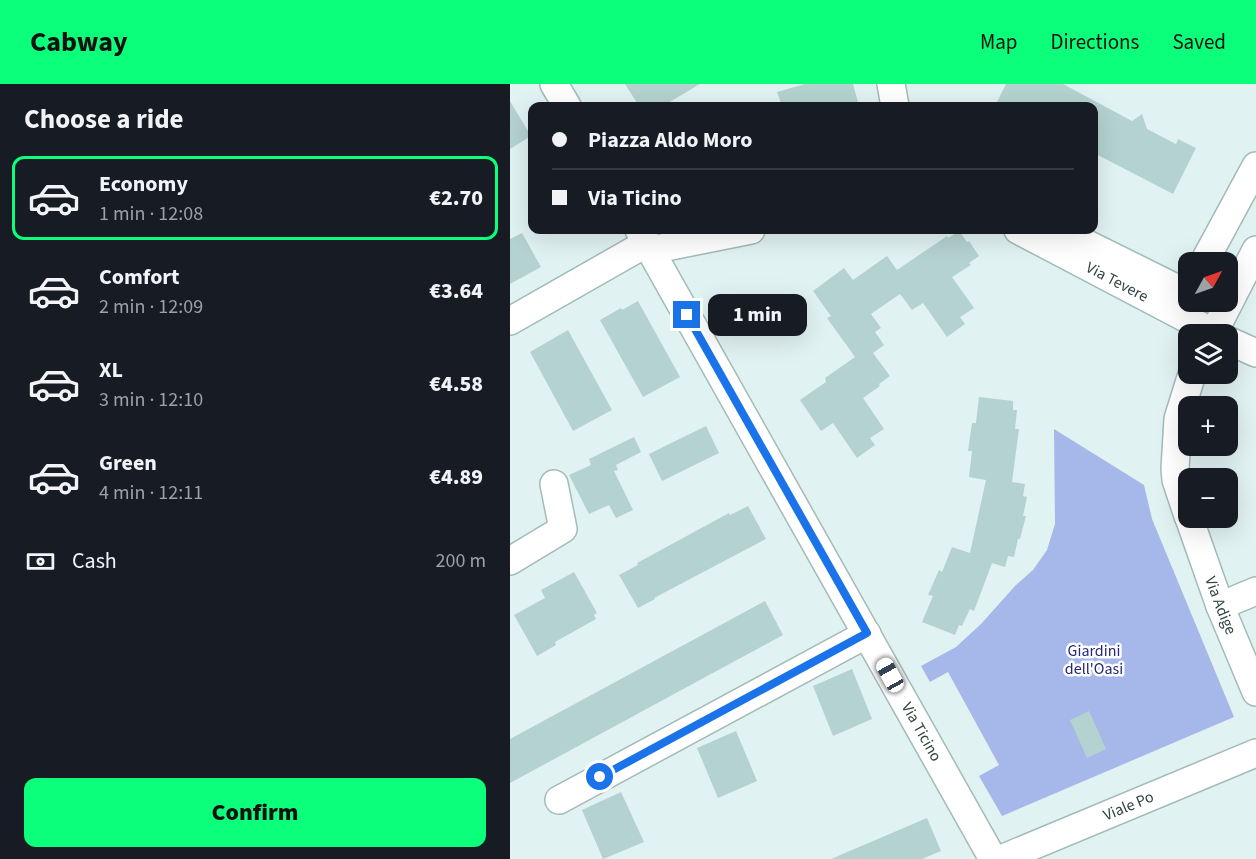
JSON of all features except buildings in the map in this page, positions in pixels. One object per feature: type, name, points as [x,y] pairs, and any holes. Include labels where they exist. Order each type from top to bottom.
[{"type":"street","points":[[554,84],[565,102]]},
{"type":"street","points":[[891,84],[894,102]]},
{"type":"street","points":[[1209,252],[1256,166]]},
{"type":"street","points":[[510,321],[646,241],[713,234]]},
{"type":"street","name":"Via Tevere","points":[[1026,234],[1197,324]]},
{"type":"street","points":[[1055,248],[1063,234]]},
{"type":"street","points":[[1068,234],[1178,289]]},
{"type":"street","name":"Via Ticino","points":[[646,241],[993,859]]},
{"type":"street","points":[[1222,324],[1256,250]]},
{"type":"street","name":"Via Tevere","points":[[1238,345],[1256,353]]},
{"type":"street","name":"Via Adige","points":[[1178,486],[1175,469],[1178,419],[1189,384]]},
{"type":"street","points":[[510,561],[563,529],[554,484]]},
{"type":"street","name":"Via Adige","points":[[1192,528],[1220,606],[1256,692]]},
{"type":"street","points":[[1220,606],[1256,591]]},
{"type":"street","points":[[559,800],[867,633]]},
{"type":"street","name":"Viale Po","points":[[1001,859],[1256,753]]},
{"type":"green space","name":"Giardini dell'Oasi","points":[[1054,429],[1144,485],[1152,519],[1234,717],[1002,816],[979,776],[999,765],[948,672],[930,682],[921,666],[956,647],[981,624],[1015,586],[1033,570],[1047,550],[1055,524]]},
{"type":"route","points":[[600,777],[867,633],[687,315]]}]
